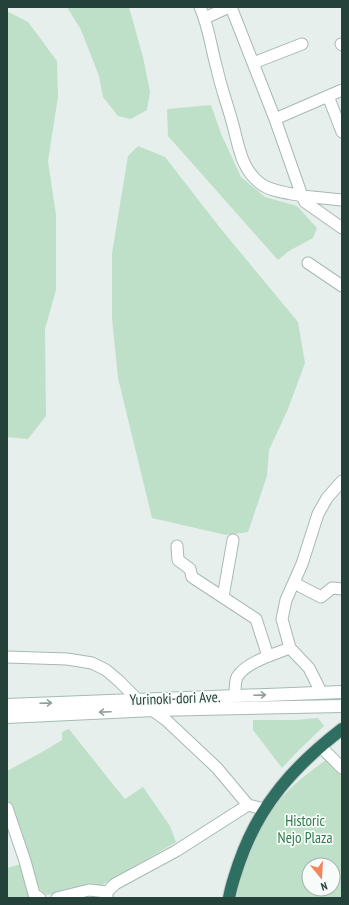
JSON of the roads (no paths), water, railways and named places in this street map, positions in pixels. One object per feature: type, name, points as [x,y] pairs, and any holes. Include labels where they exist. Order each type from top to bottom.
[{"type":"highway","points":[[229,898],[230,888],[246,841],[264,809],[284,783],[320,746],[342,729]]},
{"type":"street","points":[[200,7],[205,18],[217,70],[233,125],[238,151],[248,171],[262,184],[279,191],[302,196],[342,200]]},
{"type":"street","points":[[205,18],[230,7],[275,119],[305,202],[342,228]]},
{"type":"street","points":[[253,63],[302,44]]},
{"type":"street","points":[[275,119],[342,90]]},
{"type":"street","points":[[328,96],[342,132]]},
{"type":"street","points":[[308,263],[342,286]]},
{"type":"street","points":[[321,692],[309,668],[290,648],[282,619],[286,600],[294,583],[318,514],[327,498],[342,481]]},
{"type":"street","points":[[223,597],[233,540]]},
{"type":"street","points":[[177,546],[178,560],[190,569],[192,577],[256,619],[268,656]]},
{"type":"street","points":[[294,583],[321,597],[332,588],[342,590]]},
{"type":"street","points":[[235,696],[236,678],[244,669],[268,656],[290,648]]},
{"type":"street","points":[[7,658],[68,659],[92,663],[106,670],[119,680],[138,700],[154,710],[217,768],[248,805],[264,809]]},
{"type":"street","name":"Yurinoki-dori Ave.","points":[[7,705],[342,692]]},
{"type":"street","name":"Yurinoki-dori Ave.","points":[[7,716],[154,710],[342,706]]},
{"type":"street","points":[[320,746],[342,768]]},
{"type":"street","points":[[57,898],[89,890],[107,895],[115,884],[176,851],[248,805]]},
{"type":"street","points":[[8,812],[25,861],[34,894],[40,898]]},
{"type":"park label","name":"Historic Nejo Plaza","points":[[305,828]]}]
